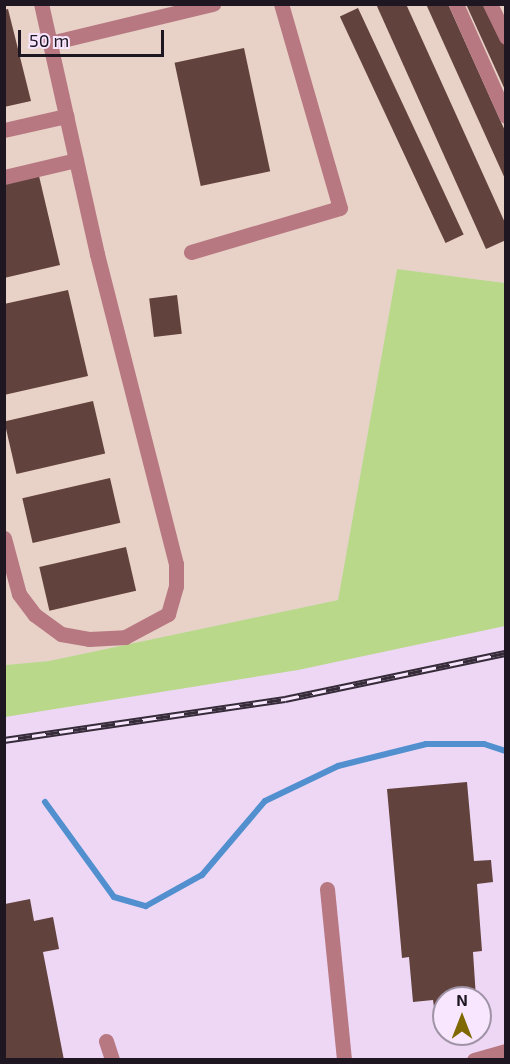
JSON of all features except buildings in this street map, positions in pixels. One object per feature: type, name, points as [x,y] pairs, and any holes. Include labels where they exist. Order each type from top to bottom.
[{"type":"lane","points":[[4,538],[19,594],[35,615],[61,634],[89,639],[125,637],[168,614],[176,586],[176,564],[76,160],[41,4]]},
{"type":"lane","points":[[50,43],[213,4]]},
{"type":"lane","points":[[191,252],[340,208],[281,4]]},
{"type":"lane","points":[[456,4],[506,116]]},
{"type":"lane","points":[[490,4],[506,37]]},
{"type":"lane","points":[[4,130],[66,116]]},
{"type":"lane","points":[[4,177],[76,160]]},
{"type":"lane","points":[[327,889],[345,1059]]},
{"type":"lane","points":[[106,1041],[112,1059]]},
{"type":"lane","points":[[474,1059],[506,1051]]},
{"type":"shaded area","points":[[5,5],[505,5],[505,283],[397,269],[338,600],[49,661],[5,665]]},
{"type":"green space","points":[[397,269],[505,283],[505,626],[298,670],[5,717],[5,665],[49,661],[338,600]]},
{"type":"waterway","points":[[45,802],[114,897],[146,906],[202,875],[265,801],[338,766],[426,744],[484,744],[506,751]]},
{"type":"railway","points":[[4,740],[285,699],[506,653]]}]
